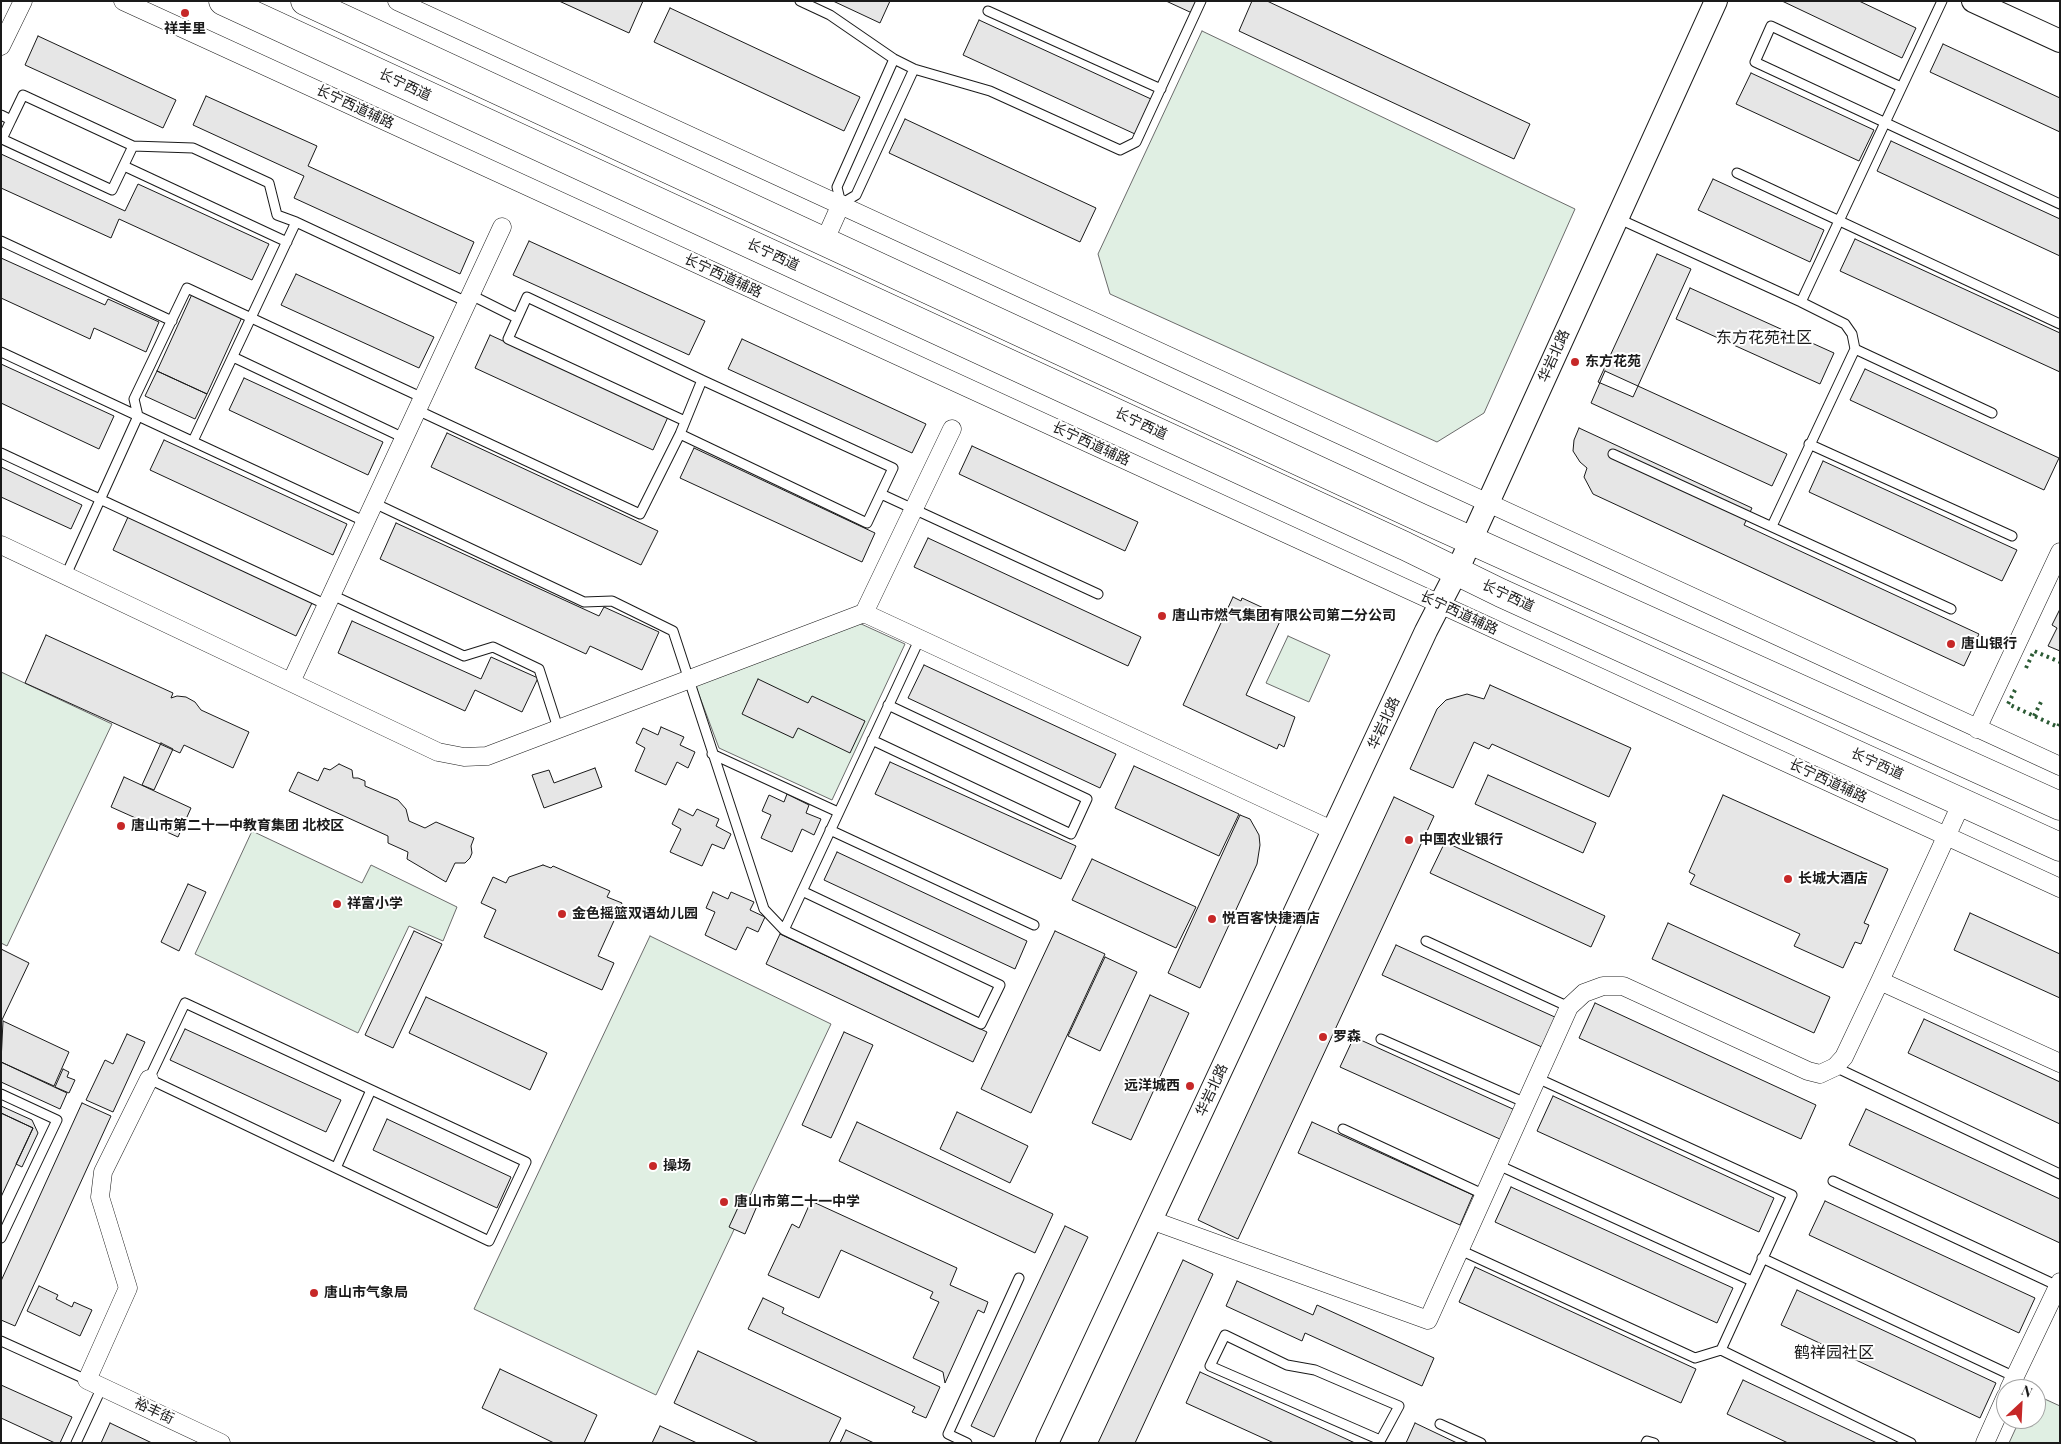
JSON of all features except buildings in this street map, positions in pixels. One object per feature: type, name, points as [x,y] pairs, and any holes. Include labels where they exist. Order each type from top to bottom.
[{"type":"main road","name":"长宁西道","points":[[222,1],[2060,847]]},
{"type":"main road","points":[[305,1],[334,7],[824,242],[1471,540],[2060,806]]},
{"type":"street","points":[[1,46],[23,1]]},
{"type":"street","name":"长宁西道辅路","points":[[123,1],[2060,888]]},
{"type":"street","points":[[397,1],[2060,766]]},
{"type":"street","name":"华岩北路","points":[[1047,1443],[1426,631],[1457,571],[1716,1]]},
{"type":"street","points":[[1973,1],[2060,42]]},
{"type":"street","points":[[824,242],[841,204]]},
{"type":"street","points":[[291,682],[502,227]]},
{"type":"street","points":[[1,545],[438,752],[464,757],[487,756],[688,678],[864,613],[952,429]]},
{"type":"street","points":[[1978,728],[2060,552]]},
{"type":"street","points":[[864,613],[1334,831]]},
{"type":"street","points":[[1151,1220],[1428,1320],[1569,1007],[1584,993],[1603,986],[1623,986],[1808,1071],[1820,1074],[1835,1068],[1844,1057],[1962,802]]},
{"type":"street","points":[[1880,981],[2060,1064]]},
{"type":"street","points":[[95,1383],[128,1288],[100,1197],[103,1172],[150,1079]]},
{"type":"street","points":[[2014,1379],[2059,1284]]},
{"type":"street","name":"裕丰街","points":[[95,1383],[222,1443]]},
{"type":"street","points":[[1985,1443],[1996,1418]]},
{"type":"lane","points":[[800,1],[830,15],[894,59],[914,69],[990,91],[1120,150],[1136,142],[1201,1]]},
{"type":"lane","points":[[1802,302],[1838,220],[1942,1]]},
{"type":"lane","points":[[988,11],[1161,88]]},
{"type":"lane","points":[[1901,87],[1771,26],[1755,62],[2060,204]]},
{"type":"lane","points":[[894,59],[837,187],[841,204],[856,195],[914,69]]},
{"type":"lane","points":[[133,146],[112,190],[2,139],[23,95],[133,146],[193,148],[269,183],[277,215],[469,299],[518,318]]},
{"type":"lane","points":[[1,115],[11,120]]},
{"type":"lane","points":[[124,166],[287,242]]},
{"type":"lane","points":[[1737,173],[2060,324]]},
{"type":"lane","points":[[1617,218],[1802,302],[1845,324],[1852,334],[1855,349],[1772,526]]},
{"type":"lane","points":[[193,441],[296,222]]},
{"type":"lane","points":[[1,241],[172,320]]},
{"type":"lane","points":[[66,575],[138,416],[134,399],[187,288],[252,317],[420,404],[640,514],[680,434],[702,380]]},
{"type":"lane","points":[[680,434],[867,523],[893,468],[527,297],[508,338],[685,421]]},
{"type":"lane","points":[[1855,349],[1992,413]]},
{"type":"lane","points":[[1,352],[366,522]]},
{"type":"lane","points":[[233,357],[404,438]]},
{"type":"lane","points":[[1810,444],[2012,536]]},
{"type":"lane","points":[[1,453],[329,600],[464,656],[494,647],[539,669],[558,728]]},
{"type":"lane","points":[[1613,454],[1951,609]]},
{"type":"lane","points":[[881,494],[1098,594]]},
{"type":"lane","points":[[374,503],[584,602],[612,601],[673,631],[764,909],[784,930],[981,1024],[1000,985],[802,891]]},
{"type":"lane","points":[[784,930],[920,638]]},
{"type":"lane","points":[[872,740],[1071,834],[1088,799],[888,705]]},
{"type":"lane","points":[[712,754],[838,812]]},
{"type":"lane","points":[[830,830],[1034,925]]},
{"type":"lane","points":[[1426,941],[1569,1007]]},
{"type":"lane","points":[[185,1003],[526,1162],[488,1241],[150,1079],[185,1003]]},
{"type":"lane","points":[[1381,1039],[1526,1103]]},
{"type":"lane","points":[[1835,1068],[2060,1174]]},
{"type":"lane","points":[[1537,1078],[1792,1194],[1721,1350]]},
{"type":"lane","points":[[336,1168],[371,1090]]},
{"type":"lane","points":[[1,1094],[57,1120],[2,1237]]},
{"type":"lane","points":[[1342,1128],[1485,1195]]},
{"type":"lane","points":[[1498,1165],[1752,1281]]},
{"type":"lane","points":[[1833,1181],[2059,1284]]},
{"type":"lane","points":[[1460,1250],[1694,1358],[1721,1350],[1911,1443]]},
{"type":"lane","points":[[1762,1258],[2004,1379]]},
{"type":"lane","points":[[967,1443],[948,1434],[1019,1278]]},
{"type":"lane","points":[[1225,1335],[1287,1365],[1315,1370],[1399,1406],[1380,1442],[1210,1366],[1225,1335]]},
{"type":"lane","points":[[1,1341],[95,1383],[76,1443]]},
{"type":"lane","points":[[1440,1424],[1481,1443]]},
{"type":"lane","points":[[1646,1443],[1647,1441],[1654,1443]]},
{"type":"green space","points":[[1202,31],[1575,209],[1484,413],[1437,442],[1110,294],[1098,254]]},
{"type":"green space","points":[[859,623],[905,644],[832,800],[719,748],[695,684]]},
{"type":"green space","points":[[1288,636],[1330,655],[1309,702],[1266,683]]},
{"type":"green space","points":[[1,672],[112,724],[7,946],[1,943]]},
{"type":"green space","points":[[252,831],[362,883],[371,865],[457,907],[443,941],[409,926],[358,1033],[195,954]]},
{"type":"green space","name":"操场","points":[[650,936],[831,1024],[656,1395],[474,1309]]},
{"type":"green space","points":[[2046,1400],[2060,1406],[2060,1443],[2009,1443],[2015,1429],[2046,1429]]},
{"type":"hedge","points":[[2026,668],[2034,651],[2060,662]]},
{"type":"hedge","points":[[2015,690],[2008,704],[2058,727],[2060,722]]},
{"type":"hedge","points":[[2034,716],[2041,702]]},
{"type":"place","name":"祥丰里","points":[[185,13]]},
{"type":"place","name":"东方花苑","points":[[1575,362]]},
{"type":"place","name":"唐山市燃气集团有限公司第二分公司","points":[[1162,616]]},
{"type":"place","name":"唐山银行","points":[[1951,644]]},
{"type":"place","name":"唐山市第二十一中教育集团 北校区","points":[[121,826]]},
{"type":"place","name":"中国农业银行","points":[[1409,840]]},
{"type":"place","name":"长城大酒店","points":[[1788,879]]},
{"type":"place","name":"祥富小学","points":[[337,904]]},
{"type":"place","name":"金色摇篮双语幼儿园","points":[[562,914]]},
{"type":"place","name":"悦百客快捷酒店","points":[[1212,919]]},
{"type":"place","name":"罗森","points":[[1323,1037]]},
{"type":"place","name":"远洋城西","points":[[1190,1086]]},
{"type":"place","name":"操场","points":[[653,1166]]},
{"type":"place","name":"唐山市第二十一中学","points":[[724,1202]]},
{"type":"place","name":"唐山市气象局","points":[[314,1293]]},
{"type":"district","name":"东方花苑社区","points":[[1764,338]]},
{"type":"district","name":"鹤祥园社区","points":[[1834,1353]]}]
